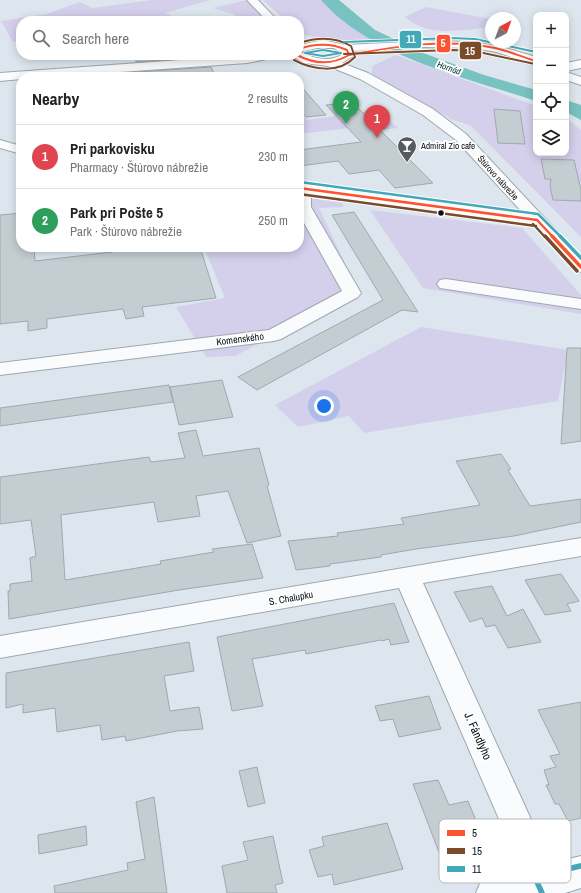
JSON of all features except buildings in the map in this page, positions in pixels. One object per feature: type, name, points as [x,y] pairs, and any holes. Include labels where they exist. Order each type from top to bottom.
[{"type":"street","points":[[252,0],[268,16]]},
{"type":"street","points":[[304,47],[318,44],[332,45],[346,54],[364,76]]},
{"type":"street","points":[[329,62],[346,54],[369,49],[422,45],[475,45],[533,57]]},
{"type":"street","points":[[509,52],[533,60]]},
{"type":"street","points":[[304,53],[312,61],[329,62],[364,76]]},
{"type":"street","points":[[66,72],[225,60]]},
{"type":"street","points":[[570,67],[581,81]]},
{"type":"street","points":[[0,77],[16,76]]},
{"type":"street","name":"Štúrovo nábrežie","points":[[364,76],[428,112],[461,137],[581,267]]},
{"type":"street","points":[[0,144],[16,149]]},
{"type":"street","points":[[304,188],[537,220]]},
{"type":"street","name":"Komenského","points":[[0,369],[274,335],[352,292],[304,209]]},
{"type":"street","points":[[446,284],[581,304]]},
{"type":"street","name":"S. Chalupku","points":[[0,647],[409,578],[581,547]]},
{"type":"street","name":"J. Fándlyho","points":[[409,578],[412,590],[515,819]]},
{"type":"street","points":[[571,876],[581,872]]},
{"type":"street","points":[[493,893],[546,887],[555,883]]},
{"type":"shaded area","points":[[151,0],[210,0],[165,13],[172,16],[34,16],[47,14],[80,2],[93,8]]},
{"type":"shaded area","points":[[247,0],[265,16],[233,16],[236,15],[213,8]]},
{"type":"shaded area","points":[[263,0],[321,0],[342,21],[378,43],[348,46],[304,34],[304,16],[281,16]]},
{"type":"shaded area","points":[[426,7],[485,18],[485,28],[457,31],[435,30],[414,24],[405,17]]},
{"type":"shaded area","points":[[16,19],[16,42],[13,42],[1,21]]},
{"type":"shaded area","points":[[396,55],[533,105],[533,156],[569,156],[569,120],[581,130],[581,237],[470,125],[453,120],[372,74],[372,66]]},
{"type":"shaded area","points":[[377,110],[398,128],[353,133],[349,128],[304,133],[304,117],[307,120]]},
{"type":"shaded area","points":[[304,198],[343,203],[343,207],[319,208],[358,291],[235,356],[206,357],[176,307],[225,298],[206,252],[304,252]]},
{"type":"shaded area","points":[[370,210],[522,228],[581,295],[581,314],[423,288]]},
{"type":"shaded area","points":[[421,327],[568,350],[558,401],[364,433],[349,416],[298,427],[275,405]]},
{"type":"water","name":"Hornád","points":[[321,0],[339,0],[375,30],[423,53],[484,75],[533,89],[533,100],[436,69],[411,59],[388,49],[365,36],[334,14]]},
{"type":"water","points":[[569,101],[581,105],[581,120],[569,114]]},
{"type":"transit line","name":"15","points":[[294,60],[308,66],[326,69],[343,66],[350,63],[355,57],[351,46],[339,40],[319,38],[304,42]]},
{"type":"transit line","name":"11","points":[[344,42],[452,38],[475,39],[533,51]]},
{"type":"transit line","name":"5","points":[[349,55],[403,46],[440,43],[477,45],[495,48],[533,60]]},
{"type":"transit line","name":"5","points":[[304,47],[317,44],[335,45],[347,50],[349,55],[343,59],[330,62],[316,62],[304,58]]},
{"type":"transit line","name":"11","points":[[323,50],[341,53],[323,56],[305,53],[323,50]]},
{"type":"transit line","name":"15","points":[[344,54],[452,50],[474,51],[533,64]]},
{"type":"transit line","name":"11","points":[[304,183],[538,214],[581,258]]},
{"type":"transit line","name":"5","points":[[304,189],[537,220]]},
{"type":"transit line","name":"15","points":[[304,195],[536,226]]},
{"type":"transit line","name":"5","points":[[537,220],[581,267]]},
{"type":"transit line","name":"15","points":[[533,224],[577,271]]},
{"type":"transit line","name":"11","points":[[571,868],[580,866]]},
{"type":"transit line","name":"11","points":[[537,883],[542,893]]},
{"type":"place","name":"Park pri Pošte 5","points":[[346,124]]},
{"type":"place","name":"Pri parkovisku","points":[[377,138]]},
{"type":"place","name":"Admiral Zio cafe","points":[[407,163]]}]
